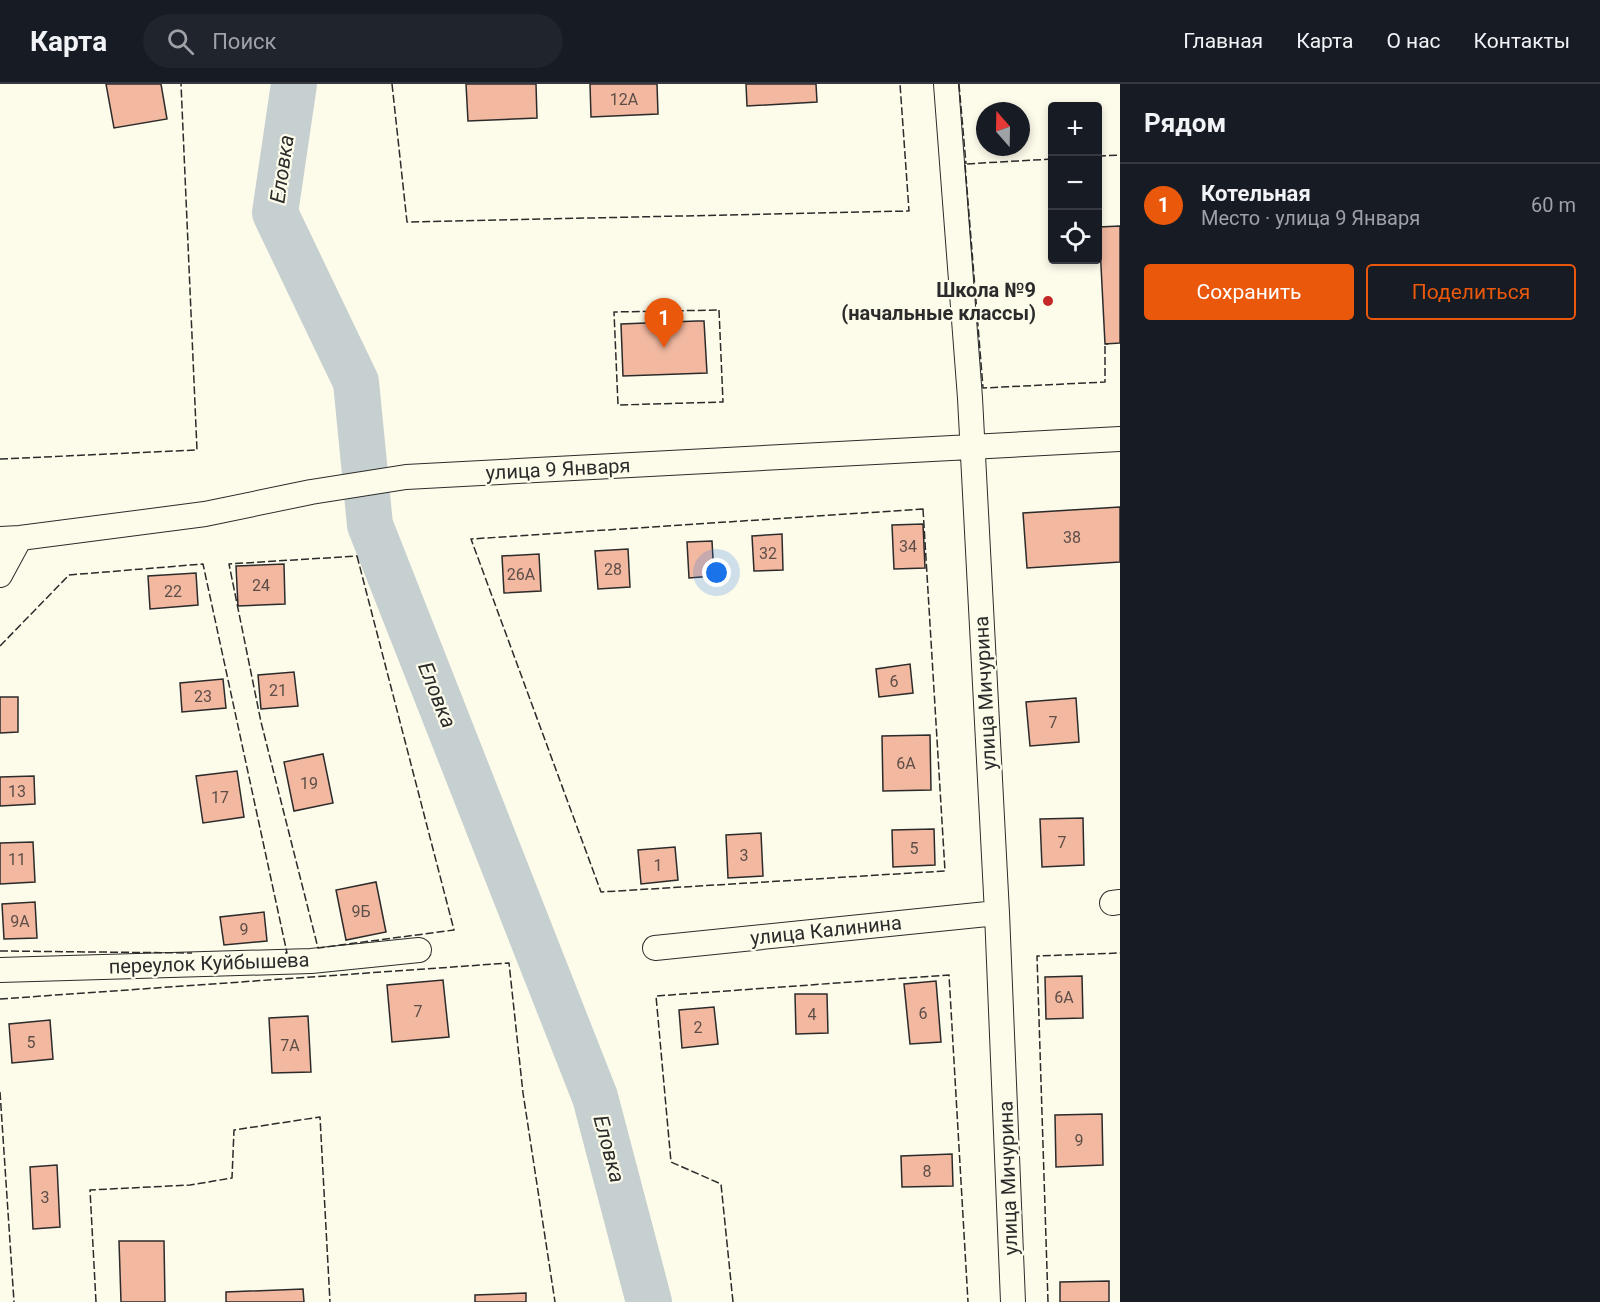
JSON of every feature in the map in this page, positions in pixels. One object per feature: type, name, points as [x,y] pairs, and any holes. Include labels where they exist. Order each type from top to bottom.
[{"type":"street","name":"улица Мичурина","points":[[946,84],[970,398],[997,913],[1012,1302]]},
{"type":"street","name":"улица 9 Января","points":[[10,539],[205,514],[311,492],[406,477],[1120,439]]},
{"type":"street","points":[[0,575],[10,539]]},
{"type":"street","name":"улица Калинина","points":[[655,948],[997,913]]},
{"type":"street","name":"переулок Куйбышева","points":[[0,970],[310,961],[418,950]]},
{"type":"building","points":[[106,84],[161,84],[167,119],[114,128]]},
{"type":"building","points":[[466,84],[536,84],[537,118],[468,121]]},
{"type":"building","points":[[590,84],[657,84],[658,114],[591,117]]},
{"type":"building","points":[[746,84],[816,84],[817,102],[747,106]]},
{"type":"building","points":[[1120,226],[1120,343],[1105,344],[1101,264],[1102,227]]},
{"type":"building","points":[[704,321],[707,373],[623,376],[621,324]]},
{"type":"building","points":[[1120,507],[1120,562],[1027,568],[1023,513]]},
{"type":"building","points":[[923,524],[925,568],[894,569],[892,525]]},
{"type":"building","points":[[782,534],[783,570],[754,571],[752,536]]},
{"type":"building","points":[[712,541],[714,576],[689,578],[687,542]]},
{"type":"building","points":[[628,549],[630,587],[598,589],[595,551]]},
{"type":"building","points":[[539,554],[541,591],[504,593],[502,556]]},
{"type":"building","points":[[284,564],[285,604],[238,606],[236,566]]},
{"type":"building","points":[[196,573],[198,605],[150,609],[148,576]]},
{"type":"building","points":[[910,664],[913,693],[879,697],[876,669]]},
{"type":"building","points":[[294,672],[298,706],[261,709],[258,675]]},
{"type":"building","points":[[223,679],[226,708],[182,712],[180,683]]},
{"type":"building","points":[[0,697],[18,697],[18,732],[0,733]]},
{"type":"building","points":[[1076,698],[1079,742],[1030,746],[1026,702]]},
{"type":"building","points":[[930,735],[931,790],[883,791],[882,736]]},
{"type":"building","points":[[323,754],[333,803],[294,811],[284,762]]},
{"type":"building","points":[[237,771],[244,817],[203,823],[196,776]]},
{"type":"building","points":[[34,776],[35,804],[0,806],[0,777]]},
{"type":"building","points":[[1083,818],[1084,865],[1042,867],[1040,819]]},
{"type":"building","points":[[934,829],[935,865],[893,867],[892,830]]},
{"type":"building","points":[[761,833],[763,876],[728,878],[726,835]]},
{"type":"building","points":[[33,842],[35,882],[0,884],[0,843]]},
{"type":"building","points":[[675,847],[678,880],[641,884],[638,850]]},
{"type":"building","points":[[376,882],[386,932],[346,940],[336,890]]},
{"type":"building","points":[[35,902],[37,938],[4,939],[2,904]]},
{"type":"building","points":[[264,912],[267,941],[224,945],[220,917]]},
{"type":"building","points":[[1082,976],[1083,1018],[1046,1019],[1045,977]]},
{"type":"building","points":[[443,980],[449,1037],[392,1042],[387,985]]},
{"type":"building","points":[[936,981],[941,1042],[910,1044],[904,984]]},
{"type":"building","points":[[795,994],[827,994],[828,1033],[796,1034]]},
{"type":"building","points":[[714,1007],[718,1044],[682,1048],[679,1010]]},
{"type":"building","points":[[308,1016],[311,1072],[272,1073],[269,1018]]},
{"type":"building","points":[[50,1020],[53,1059],[12,1063],[9,1024]]},
{"type":"building","points":[[1102,1114],[1103,1165],[1056,1167],[1055,1115]]},
{"type":"building","points":[[952,1154],[953,1186],[902,1187],[901,1156]]},
{"type":"building","points":[[57,1165],[60,1227],[33,1229],[30,1167]]},
{"type":"building","points":[[119,1241],[164,1241],[165,1302],[121,1302]]},
{"type":"building","points":[[1109,1281],[1109,1302],[1060,1302],[1060,1282]]},
{"type":"building","points":[[303,1289],[304,1302],[226,1302],[226,1292]]},
{"type":"building","points":[[526,1293],[526,1302],[475,1302],[475,1295]]},
{"type":"waterway","name":"Еловка","points":[[294,84],[275,213],[356,382],[370,525],[595,1097],[649,1302]]},
{"type":"fence","points":[[0,459],[197,450],[181,84]]},
{"type":"fence","points":[[392,84],[407,222],[909,211],[900,84]]},
{"type":"fence","points":[[959,84],[966,164]]},
{"type":"fence","points":[[1102,156],[1120,155]]},
{"type":"fence","points":[[1048,159],[965,164],[983,388],[1105,382],[1105,344],[1108,344]]},
{"type":"fence","points":[[719,310],[723,402],[618,405],[614,312],[719,310]]},
{"type":"fence","points":[[923,509],[945,871],[601,892],[471,539],[923,509]]},
{"type":"fence","points":[[357,556],[454,930],[318,948],[261,722],[229,564],[357,556]]},
{"type":"fence","points":[[0,646],[69,575],[203,564],[287,953],[285,953]]},
{"type":"fence","points":[[0,951],[192,953]]},
{"type":"fence","points":[[1048,1302],[1037,956],[1120,953]]},
{"type":"fence","points":[[0,999],[509,963],[523,1093],[555,1302]]},
{"type":"fence","points":[[733,1302],[721,1184],[671,1162],[656,996],[949,975],[968,1302]]},
{"type":"fence","points":[[0,1092],[14,1302]]},
{"type":"fence","points":[[96,1302],[90,1190],[190,1185],[232,1178],[234,1130],[320,1117],[330,1302]]},
{"type":"place","name":"Школа №9 (начальные классы)","points":[[1048,301]]},
{"type":"place","name":"Котельная","points":[[664,348]]}]
